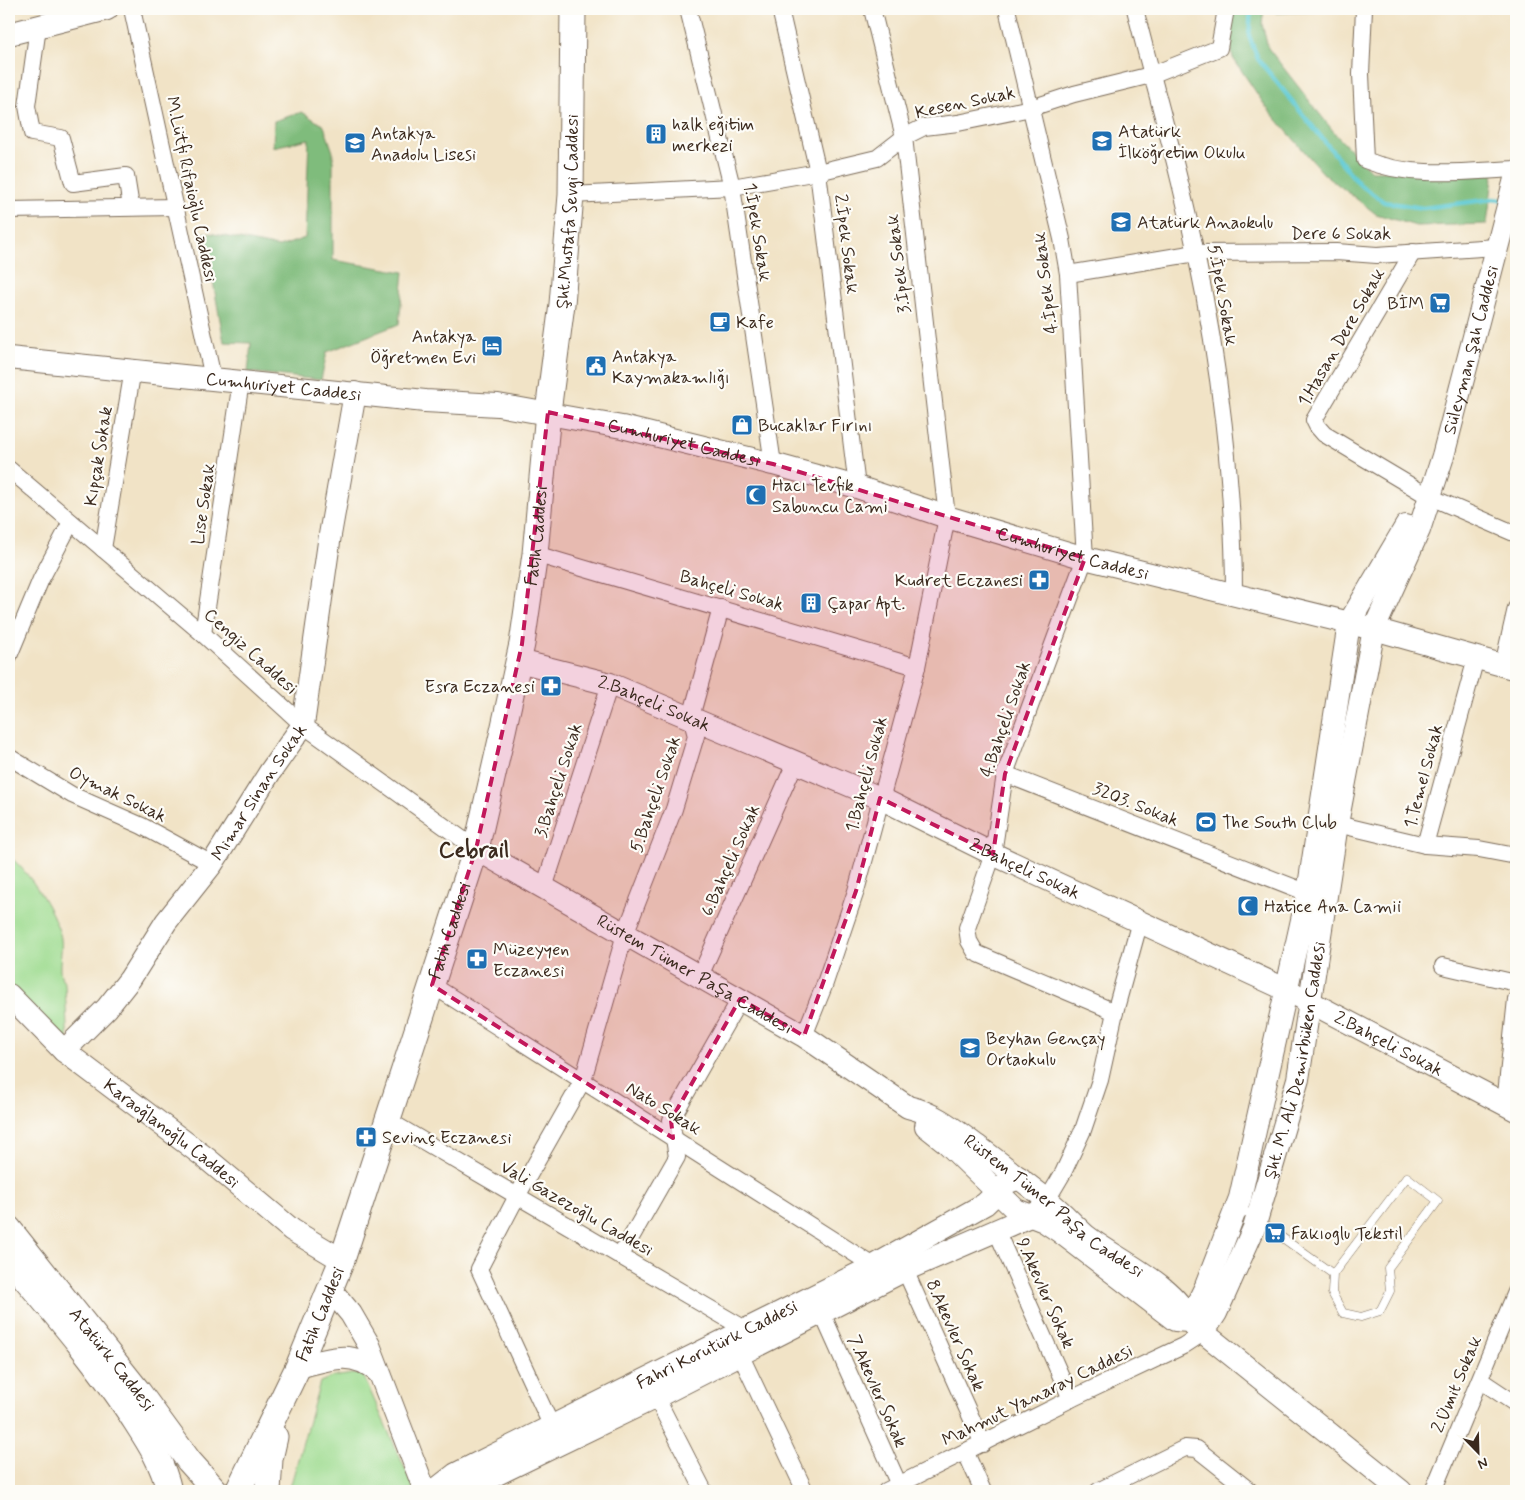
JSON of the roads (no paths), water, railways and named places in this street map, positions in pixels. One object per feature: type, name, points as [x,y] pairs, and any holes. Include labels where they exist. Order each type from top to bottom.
[{"type":"main road","name":"Şht.Mustafa Sevgi Caddesi","points":[[548,412],[562,304],[571,195],[573,9]]},
{"type":"main road","name":"Fatih Caddesi","points":[[238,1491],[283,1400],[331,1290],[389,1121],[398,1086],[476,850],[518,661],[534,554],[548,412]]},
{"type":"main road","name":"Atatürk Caddesi","points":[[9,1229],[137,1390],[189,1461],[216,1491]]},
{"type":"main road","name":"Atatürk Caddesi","points":[[9,1259],[92,1359],[119,1397],[160,1462],[169,1491]]},
{"type":"main road","name":"Fatih Caddesi","points":[[268,1491],[270,1458],[283,1400]]},
{"type":"street","points":[[9,34],[107,9]]},
{"type":"street","name":"M.Lütfi Rifaioğlu Caddesi","points":[[132,9],[213,378]]},
{"type":"street","name":"1.İpek Sokak","points":[[688,9],[732,187],[772,464]]},
{"type":"street","name":"2.İpek Sokak","points":[[780,9],[818,172],[857,487]]},
{"type":"street","name":"3.İpek Sokak","points":[[872,9],[904,137],[947,517]]},
{"type":"street","name":"4.İpek Sokak","points":[[1007,9],[1062,239],[1068,274],[1085,558]]},
{"type":"street","name":"5.İpek Sokak","points":[[1135,9],[1196,253],[1214,354],[1234,554],[1234,595]]},
{"type":"street","name":"Kesen Sokak","points":[[571,195],[732,187],[818,172],[877,158],[904,137],[924,127],[958,123],[1031,108],[1074,94],[1151,75],[1219,48],[1226,9]]},
{"type":"street","points":[[1364,9],[1361,74],[1365,160],[1385,168],[1440,172],[1516,169]]},
{"type":"street","points":[[38,26],[27,106],[32,133],[61,138],[73,183],[126,176],[131,207]]},
{"type":"street","name":"Süleyman Şah Caddesi","points":[[1374,629],[1418,530],[1443,456],[1516,175]]},
{"type":"street","points":[[9,210],[175,207]]},
{"type":"street","name":"Dere 6 Sokak","points":[[1068,274],[1196,253],[1336,252],[1377,255],[1496,248]]},
{"type":"street","name":"1.Hasan Dere Sokak","points":[[1413,252],[1314,420],[1324,434],[1428,496],[1516,534]]},
{"type":"street","name":"Cumhuriyet Caddesi","points":[[9,358],[133,369],[425,401],[498,405],[548,412],[622,427],[857,487],[947,517],[1085,558],[1374,629],[1510,667]]},
{"type":"street","name":"Kıpçak Sokak","points":[[103,549],[133,369]]},
{"type":"street","name":"Lise Sokak","points":[[204,634],[241,381]]},
{"type":"street","name":"Mimar Sinan Sokak","points":[[64,1051],[107,1008],[130,979],[166,922],[212,864],[270,772],[303,725],[330,535],[355,393]]},
{"type":"street","name":"Cengiz Caddesi","points":[[9,469],[204,634],[303,725],[476,850]]},
{"type":"street","name":"Süleyman Şah Caddesi","points":[[1349,623],[1406,526],[1428,496]]},
{"type":"street","name":"1.Bahçeli Sokak","points":[[804,1036],[856,891],[917,667],[947,517]]},
{"type":"street","points":[[9,656],[41,580],[70,522]]},
{"type":"street","name":"Bahçeli Sokak","points":[[534,554],[917,667]]},
{"type":"street","name":"4.Bahçeli Sokak","points":[[1085,558],[1005,774],[993,854],[967,928],[968,941],[976,953],[1115,1012]]},
{"type":"street","name":"5.Bahçeli Sokak","points":[[552,1427],[479,1269],[582,1080],[625,934],[674,809],[693,746],[696,731],[691,717],[721,608]]},
{"type":"street","points":[[1510,667],[1516,608]]},
{"type":"street","name":"Şht. M. Ali Demirbüken Caddesi","points":[[1196,1327],[1206,1286],[1238,1206],[1287,990],[1308,893],[1349,623]]},
{"type":"street","name":"Şht. M. Ali Demirbüken Caddesi","points":[[1196,1327],[1216,1313],[1256,1220],[1298,1079],[1336,824],[1374,629]]},
{"type":"street","name":"1.Temel Sokak","points":[[1476,658],[1425,845],[1479,849],[1516,856]]},
{"type":"street","name":"2.Bahçeli Sokak","points":[[518,661],[610,684],[880,798],[993,854],[1287,990],[1308,1003],[1511,1107]]},
{"type":"street","name":"3.Bahçeli Sokak","points":[[544,888],[610,684]]},
{"type":"street","name":"Oymak Sokak","points":[[9,758],[72,795],[142,826],[212,864]]},
{"type":"street","name":"6.Bahçeli Sokak","points":[[700,976],[796,761]]},
{"type":"street","name":"3203. Sokak","points":[[1005,774],[1308,893]]},
{"type":"street","points":[[1336,824],[1425,845]]},
{"type":"street","name":"Rüstem Tümer Paşa Caddesi","points":[[476,850],[804,1036],[908,1107],[927,1112],[947,1125],[1020,1178],[1086,1236],[1134,1267],[1177,1301],[1196,1327],[1402,1491]]},
{"type":"street","points":[[1047,1200],[1063,1173],[1086,1122],[1100,1080],[1115,1012],[1140,921]]},
{"type":"street","points":[[1443,966],[1516,984]]},
{"type":"street","name":"Nato Sokak","points":[[432,985],[874,1266]]},
{"type":"street","name":"Karaoğlanoğlu Caddesi","points":[[9,995],[64,1051],[206,1158],[292,1230],[342,1260]]},
{"type":"street","points":[[621,1255],[677,1157],[671,1120],[740,999]]},
{"type":"street","points":[[1511,1107],[1516,999]]},
{"type":"street","name":"Rüstem Tümer Paşa Caddesi","points":[[908,1107],[916,1118],[945,1141],[1016,1210],[1044,1221],[1175,1320],[1196,1327]]},
{"type":"street","name":"Vali Gazezoğlu Caddesi","points":[[389,1121],[516,1198],[621,1255],[745,1330]]},
{"type":"street","name":"Fahri Korutürk Caddesi","points":[[434,1491],[456,1474],[874,1266],[984,1204],[1008,1182],[1020,1178]]},
{"type":"street","name":"Fahri Korutürk Caddesi","points":[[462,1491],[656,1397],[905,1270],[997,1232],[1030,1216],[1040,1211],[1047,1200]]},
{"type":"street","name":"9.Akevler Sokak","points":[[997,1232],[1071,1399]]},
{"type":"street","name":"8.Akevler Sokak","points":[[905,1270],[983,1444]]},
{"type":"street","points":[[331,1290],[355,1321],[368,1345],[425,1491]]},
{"type":"street","name":"2.Ümit Sokak","points":[[1433,1491],[1516,1292]]},
{"type":"street","name":"7.Akevler Sokak","points":[[822,1313],[892,1488]]},
{"type":"street","name":"Mahmut Yanaray Caddesi","points":[[892,1488],[1182,1346],[1196,1327]]},
{"type":"street","points":[[740,1354],[805,1491]]},
{"type":"street","points":[[298,1367],[333,1358],[348,1357],[365,1361],[377,1371]]},
{"type":"street","points":[[1480,1380],[1516,1404]]},
{"type":"street","points":[[656,1397],[704,1491]]},
{"type":"street","points":[[1098,1491],[1185,1448],[1197,1449],[1250,1491]]},
{"type":"street","points":[[966,1453],[983,1491]]},
{"type":"lane","points":[[1407,1177],[1438,1201],[1388,1268],[1390,1291],[1380,1311],[1361,1318],[1343,1313],[1332,1293],[1333,1274],[1407,1177]]},
{"type":"lane","points":[[1238,1206],[1333,1274]]},
{"type":"waterway","points":[[1251,9],[1249,36],[1258,59],[1359,184],[1384,202],[1423,208],[1493,199],[1502,200]]},
{"type":"place","name":"halk eğitim merkezi","points":[[656,134]]},
{"type":"place","name":"Atatürk İlköğretim Okulu","points":[[1102,141]]},
{"type":"place","name":"Antakya Anadolu Lisesi","points":[[355,143]]},
{"type":"place","name":"Atatürk Anaokulu","points":[[1121,222]]},
{"type":"place","name":"BİM","points":[[1440,303]]},
{"type":"place","name":"Kafe","points":[[720,322]]},
{"type":"place","name":"Antakya Öğretmen Evi","points":[[492,346]]},
{"type":"place","name":"Antakya Kaymakamlığı","points":[[596,366]]},
{"type":"place","name":"Bucaklar Fırını","points":[[742,425]]},
{"type":"place","name":"Hacı Tevfik Sabuncu Cami","points":[[756,495]]},
{"type":"place","name":"Kudret Eczanesi","points":[[1039,580]]},
{"type":"place","name":"Çapar Apt.","points":[[811,603]]},
{"type":"place","name":"Esra Eczanesi","points":[[551,686]]},
{"type":"place","name":"The South Club","points":[[1206,822]]},
{"type":"place","name":"Hatice Ana Camii","points":[[1248,906]]},
{"type":"place","name":"Müzeyyen Eczanesi","points":[[477,959]]},
{"type":"place","name":"Beyhan Gençay Ortaokulu","points":[[970,1048]]},
{"type":"place","name":"Sevinç Eczanesi","points":[[366,1137]]},
{"type":"place","name":"Fakıoglu Tekstil","points":[[1275,1233]]},
{"type":"district","name":"Cebrail","points":[[474,849]]}]
